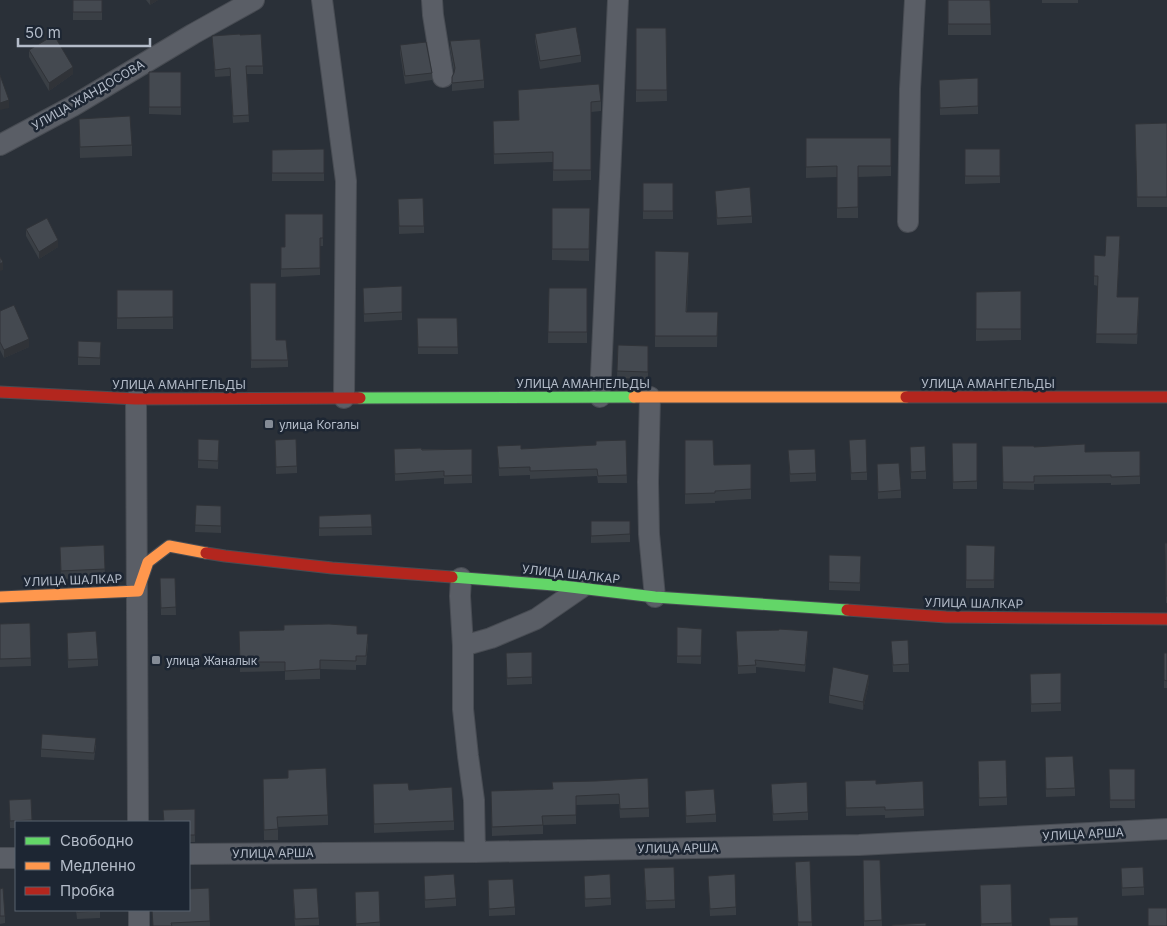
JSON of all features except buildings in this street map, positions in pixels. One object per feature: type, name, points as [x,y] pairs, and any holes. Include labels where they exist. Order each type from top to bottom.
[{"type":"street","name":"УЛИЦА ЖАНДОСОВА","points":[[0,145],[73,106],[254,0]]},
{"type":"street","points":[[322,0],[346,181],[344,398]]},
{"type":"street","points":[[432,0],[442,77]]},
{"type":"street","points":[[600,397],[618,0]]},
{"type":"street","points":[[908,222],[910,89],[915,0]]},
{"type":"street","name":"УЛИЦА АМАНГЕЛЬДЫ","points":[[0,392],[136,399],[1167,397]]},
{"type":"street","points":[[650,397],[648,516],[655,597]]},
{"type":"street","points":[[136,399],[138,821]]},
{"type":"street","name":"УЛИЦА ШАЛКАР","points":[[0,597],[138,591],[148,562],[169,546],[225,556],[332,568],[581,588],[655,597],[946,617],[1167,619]]},
{"type":"street","points":[[462,578],[460,596],[463,646],[463,709],[474,800],[475,852]]},
{"type":"street","points":[[463,646],[490,638],[536,619],[581,588]]},
{"type":"street","name":"УЛИЦА АРША","points":[[190,854],[475,852],[859,845],[1167,829]]},
{"type":"street","points":[[0,858],[15,858]]},
{"type":"street","points":[[139,911],[139,926]]},
{"type":"traffic: fast","points":[[360,398],[634,397]]},
{"type":"traffic: fast","points":[[452,577],[554,585],[655,597],[847,610]]},
{"type":"traffic: slow","points":[[634,397],[906,397]]},
{"type":"traffic: slow","points":[[0,597],[138,591],[148,562],[169,546],[206,553]]},
{"type":"traffic: jam","points":[[0,392],[136,399],[360,398]]},
{"type":"traffic: jam","points":[[906,397],[1167,397]]},
{"type":"traffic: jam","points":[[206,553],[332,568],[452,577]]},
{"type":"traffic: jam","points":[[847,610],[946,617],[1167,619]]},
{"type":"place","name":"улица Когалы","points":[[269,424]]},
{"type":"place","name":"улица Жаналык","points":[[156,660]]}]
